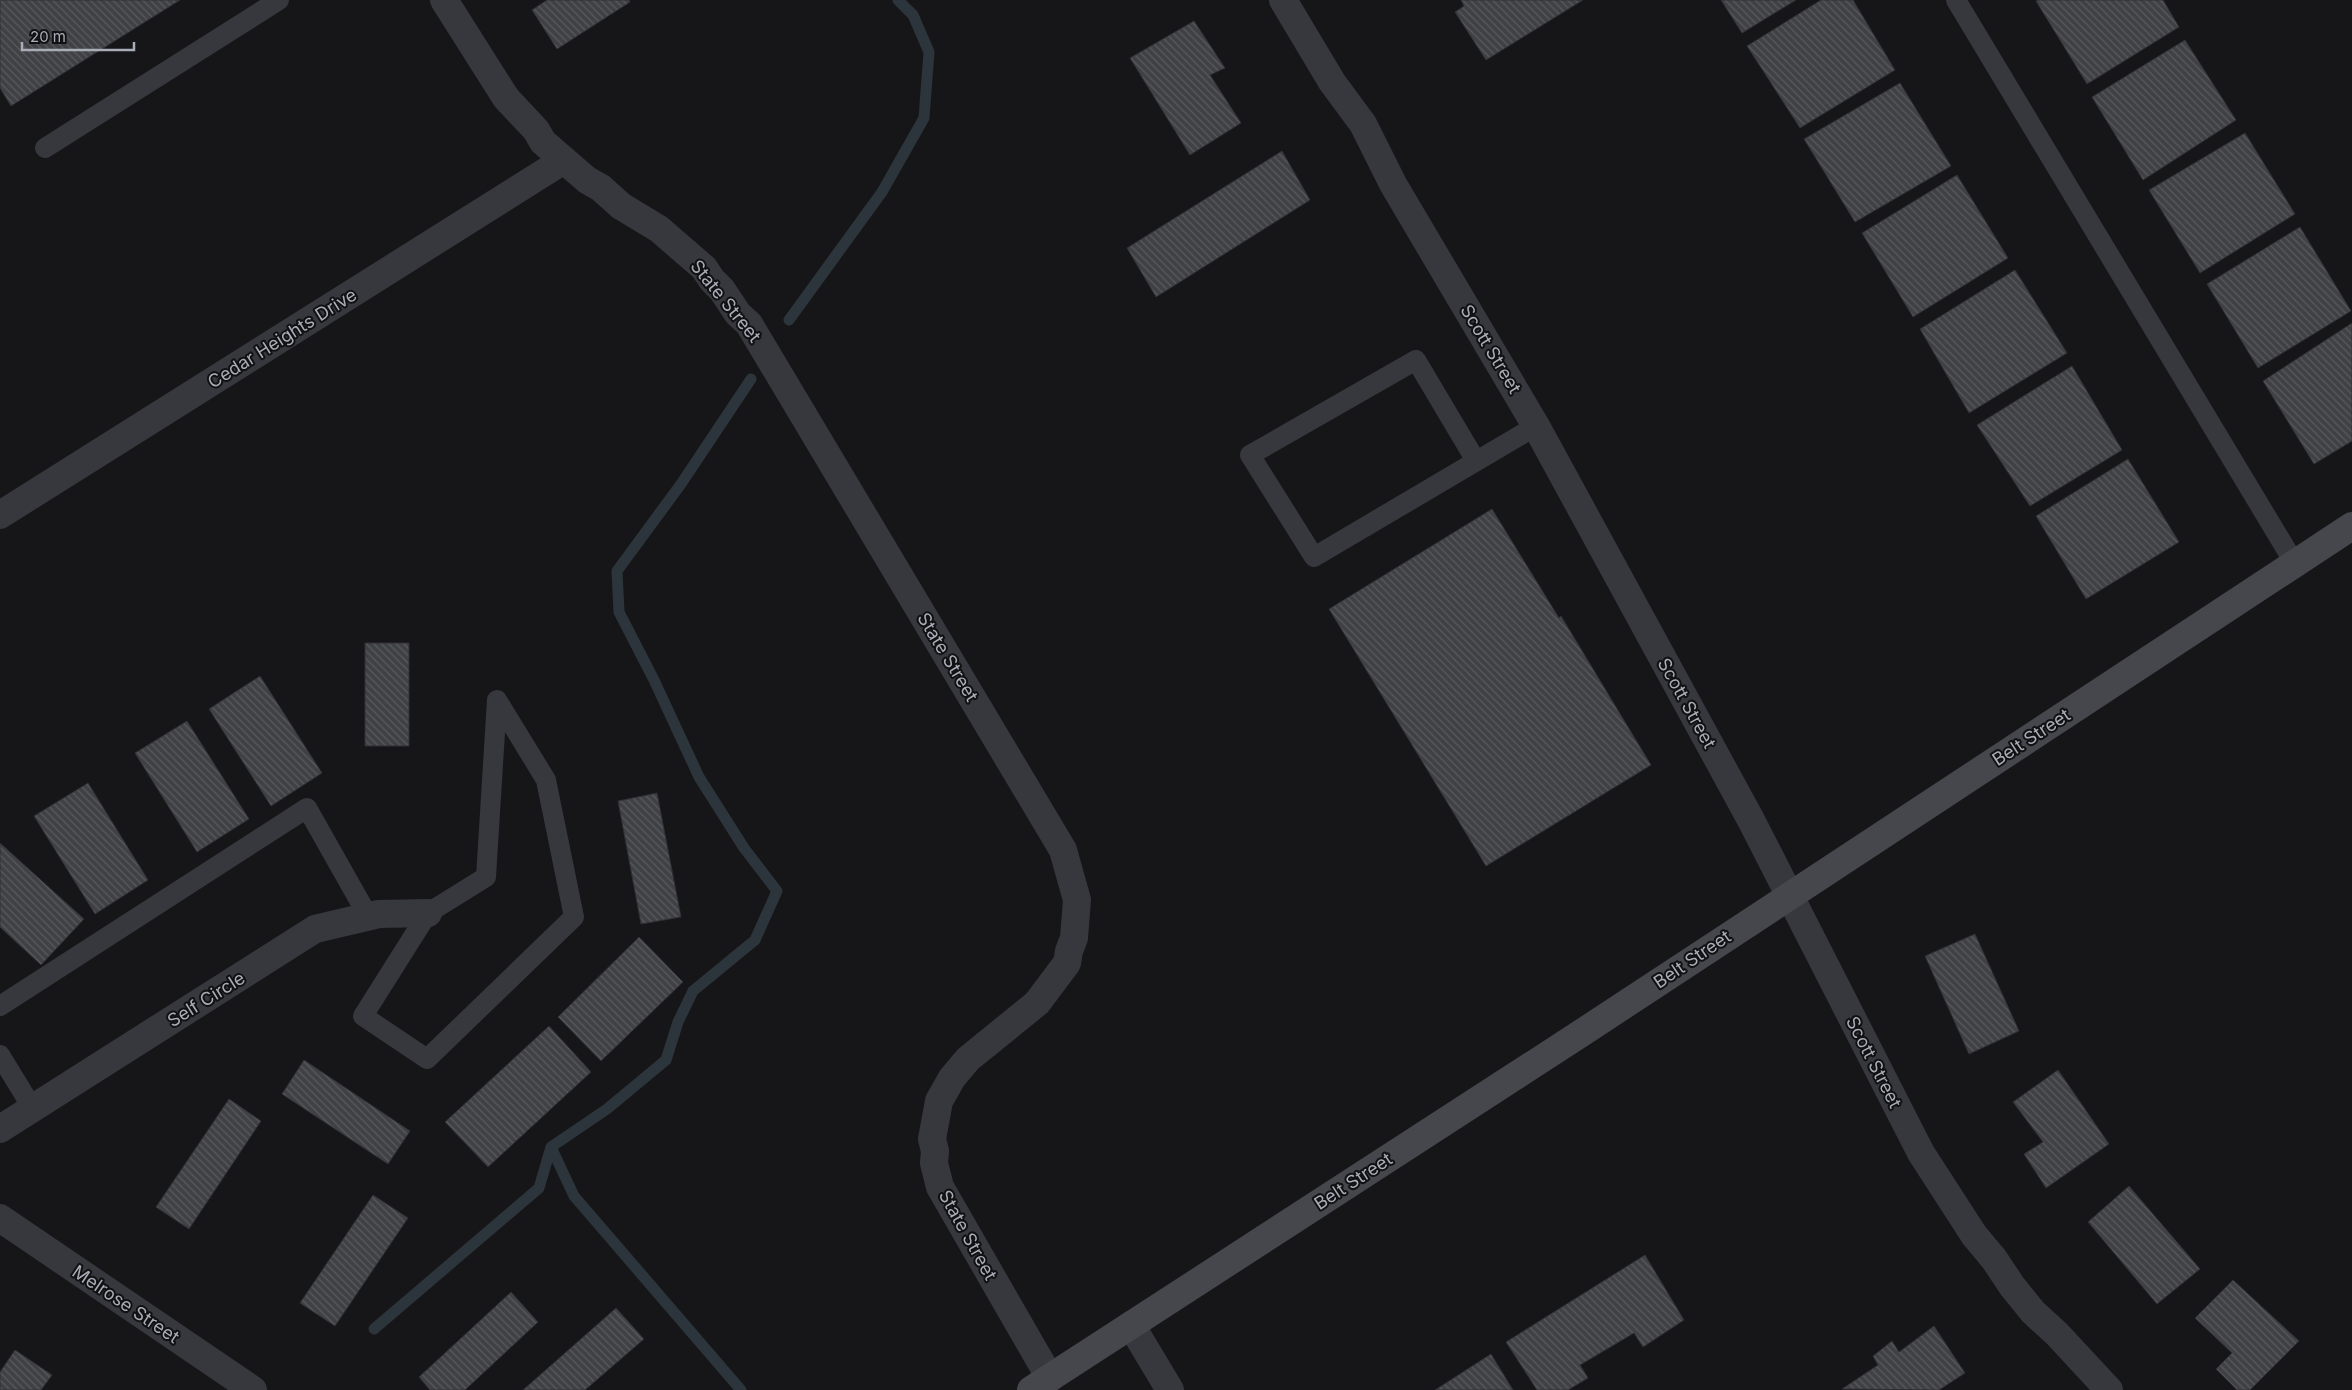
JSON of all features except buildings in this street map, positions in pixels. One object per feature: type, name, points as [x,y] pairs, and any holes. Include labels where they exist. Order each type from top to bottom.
[{"type":"street","name":"State Street","points":[[444,0],[506,98],[536,130],[543,142],[621,206],[659,228],[704,268],[738,314],[749,324],[1063,850],[1077,900],[1074,938],[1067,963],[1037,1002],[968,1059],[952,1078],[939,1100],[932,1139],[935,1151],[934,1163],[940,1188],[1040,1384]]},
{"type":"street","name":"Scott Street","points":[[1283,0],[1332,82],[1363,124],[1393,184],[1536,426],[1790,894],[1921,1153],[1974,1234],[1994,1258],[2012,1286],[2033,1312],[2057,1334],[2108,1390]]},
{"type":"street","name":"Cedar Heights Drive","points":[[0,515],[564,160]]},
{"type":"street","name":"Belt Street","points":[[1040,1384],[2352,526]]},
{"type":"street","name":"Self Circle","points":[[0,1130],[315,929],[379,914],[428,913]]},
{"type":"street","name":"Melrose Street","points":[[0,1218],[253,1390]]},
{"type":"street","points":[[1131,1325],[1170,1390]]},
{"type":"lane","points":[[45,148],[279,0]]},
{"type":"lane","points":[[1956,0],[2295,564]]},
{"type":"lane","points":[[1476,461],[1416,360],[1250,455],[1314,557],[1536,426]]},
{"type":"lane","points":[[497,700],[546,780],[574,917],[427,1059],[363,1016],[428,913],[486,877],[497,700]]},
{"type":"lane","points":[[0,1006],[307,808],[368,916]]},
{"type":"lane","points":[[0,1055],[33,1109]]},
{"type":"waterway","points":[[789,320],[882,192],[924,118],[929,52],[913,15],[898,0]]},
{"type":"waterway","points":[[374,1329],[539,1188],[551,1147],[607,1109],[666,1060],[678,1022],[693,991],[755,940],[777,891],[744,848],[699,777],[654,680],[619,612],[617,571],[681,484],[751,379]]},
{"type":"waterway","points":[[551,1147],[574,1196],[741,1390]]}]
